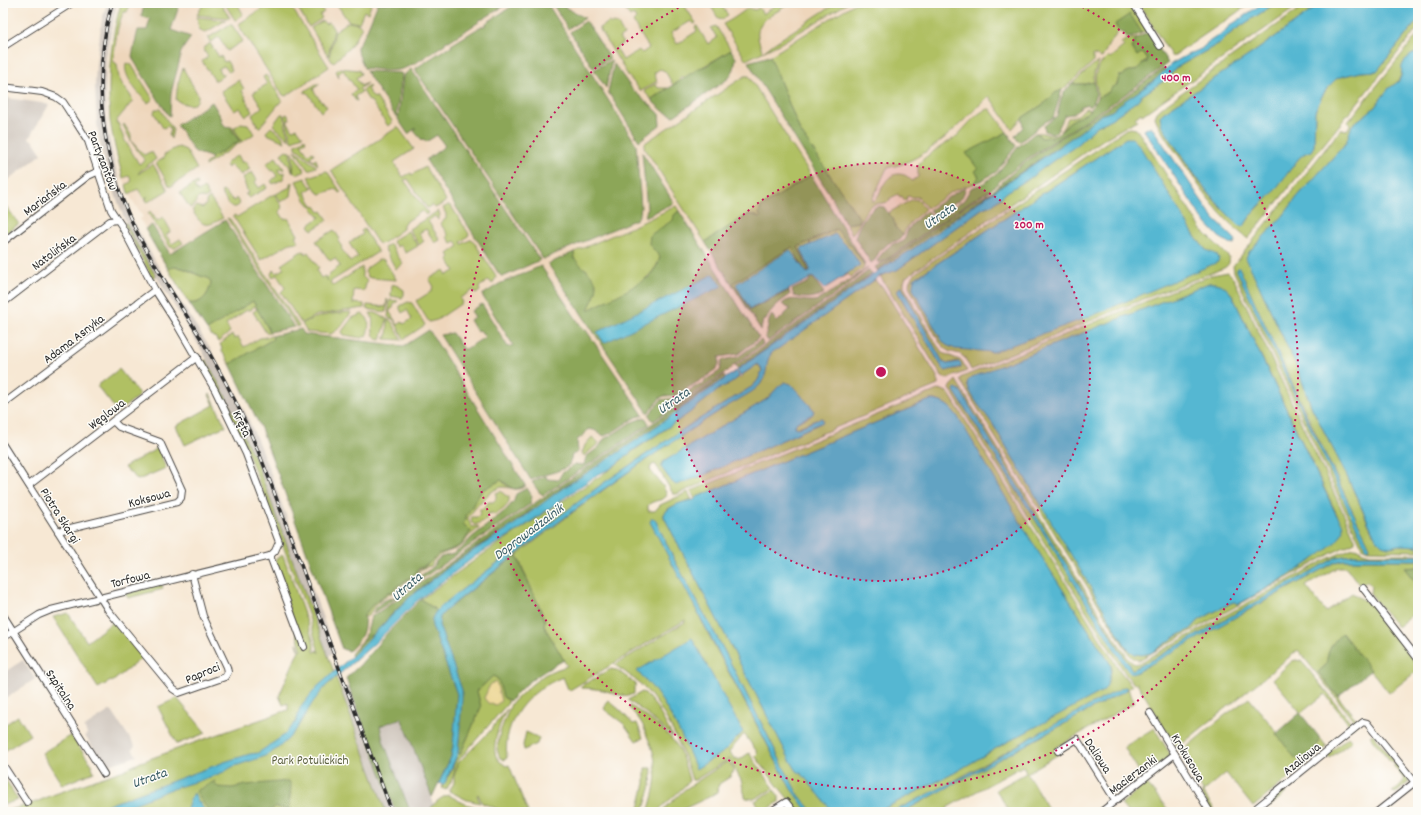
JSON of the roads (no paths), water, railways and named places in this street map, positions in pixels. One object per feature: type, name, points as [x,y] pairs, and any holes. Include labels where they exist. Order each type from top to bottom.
[{"type":"street","points":[[3,47],[72,3]]},
{"type":"street","points":[[1133,3],[1160,46]]},
{"type":"street","name":"Partyzantów","points":[[3,87],[50,94],[63,102],[88,141],[110,207],[117,220]]},
{"type":"street","name":"Mariańska","points":[[3,242],[88,176],[99,171]]},
{"type":"street","name":"Kręta","points":[[117,220],[155,290],[215,390],[243,448],[279,542],[278,547],[270,556]]},
{"type":"street","name":"Natolińska","points":[[3,303],[110,222],[117,220]]},
{"type":"street","name":"Adama Asnyka","points":[[3,404],[155,290]]},
{"type":"street","name":"Węglowa","points":[[29,485],[196,357]]},
{"type":"street","name":"Koksowa","points":[[58,531],[177,502],[181,498],[182,490],[160,442],[119,427],[113,421]]},
{"type":"street","name":"Piotra Skargi","points":[[3,445],[100,597]]},
{"type":"street","points":[[270,556],[304,647]]},
{"type":"street","name":"Torfowa","points":[[3,638],[48,611],[192,574],[270,556]]},
{"type":"street","name":"Paproci","points":[[100,597],[108,610],[173,689],[179,693],[183,692],[225,677],[228,672],[202,616],[192,574]]},
{"type":"street","points":[[1363,588],[1418,659]]},
{"type":"street","name":"Szpitalna","points":[[3,615],[104,774]]},
{"type":"street","name":"Krokusowa","points":[[1150,713],[1210,812]]},
{"type":"street","name":"Azaliowa","points":[[1251,812],[1364,722],[1367,723],[1416,784]]},
{"type":"street","name":"Daliowa","points":[[1058,751],[1077,739],[1115,800]]},
{"type":"street","name":"Macierzanki","points":[[1101,812],[1175,754]]},
{"type":"street","points":[[3,765],[27,802]]},
{"type":"street","points":[[1377,812],[1416,784]]},
{"type":"street","points":[[772,812],[786,802],[794,812]]},
{"type":"water","points":[[1263,3],[1286,3],[1281,7],[1274,5],[1270,7],[1235,30],[1220,43],[1176,68],[1168,78],[1108,121],[1097,126],[1073,148],[1007,192],[994,204],[983,208],[897,270],[880,276],[773,352],[768,359],[766,373],[762,382],[754,390],[644,461],[586,502],[528,545],[444,612],[440,617],[439,625],[462,690],[462,699],[458,753],[445,783],[443,785],[439,783],[451,757],[457,694],[432,626],[433,616],[439,608],[602,484],[691,424],[753,386],[758,380],[762,371],[758,364],[740,376],[737,370],[1080,132],[1101,115],[1112,111],[1154,81],[1171,64],[1201,49],[1224,32],[1228,27]]},
{"type":"water","points":[[1322,3],[1418,3],[1418,20],[1377,71],[1361,72],[1344,76],[1336,79],[1328,87],[1315,111],[1314,146],[1311,151],[1305,153],[1299,158],[1272,194],[1258,207],[1244,226],[1241,227],[1229,216],[1198,180],[1162,126],[1160,116],[1254,52]]},
{"type":"water","points":[[1418,52],[1418,546],[1400,545],[1389,547],[1382,545],[1376,539],[1345,472],[1312,408],[1296,365],[1246,258],[1248,253],[1283,216],[1298,196],[1346,143],[1352,125],[1374,108],[1388,89],[1399,81],[1402,66],[1405,60]]},
{"type":"water","points":[[1151,126],[1214,219],[1234,238],[1236,241],[1234,244],[1229,243],[1219,237],[1203,220],[1144,130]]},
{"type":"water","points":[[1126,138],[1132,138],[1139,145],[1196,238],[1206,250],[1217,255],[1219,258],[1218,262],[1094,315],[993,352],[955,349],[946,345],[941,339],[913,289],[914,279]]},
{"type":"water","points":[[835,234],[850,249],[860,265],[824,289],[813,277],[809,278],[808,280],[750,309],[736,284],[790,250],[807,273],[810,272],[801,249]]},
{"type":"water","points":[[1239,267],[1304,411],[1369,545],[1369,549],[1366,548],[1237,271]]},
{"type":"water","points":[[714,274],[722,286],[604,343],[597,332]]},
{"type":"water","points":[[1209,283],[1216,283],[1222,286],[1232,295],[1336,514],[1342,522],[1343,530],[1337,541],[1295,571],[1239,604],[1235,602],[1231,603],[1210,614],[1198,621],[1191,629],[1175,637],[1151,653],[1142,655],[1135,654],[1127,648],[992,423],[970,392],[967,382],[972,377]]},
{"type":"water","points":[[901,286],[943,362],[947,364],[959,362],[961,367],[946,371],[943,369],[897,291]]},
{"type":"water","points":[[736,371],[739,377],[730,384],[722,387],[688,414],[635,449],[610,469],[598,474],[519,530],[477,555],[418,600],[375,643],[326,686],[313,702],[296,730],[277,749],[263,757],[232,767],[224,772],[196,782],[169,790],[114,812],[89,812],[227,761],[258,753],[283,736],[296,722],[300,708],[317,687],[352,656],[410,597],[454,563],[512,526],[559,491],[622,450]]},
{"type":"water","points":[[785,382],[791,384],[814,410],[813,414],[797,422],[794,427],[798,428],[821,418],[823,419],[823,422],[704,475],[676,485],[672,482],[661,467],[663,462],[767,399],[779,386]]},
{"type":"water","points":[[955,388],[960,390],[1132,670],[1337,557],[1354,555],[1418,556],[1418,560],[1343,560],[1335,562],[1131,674],[1125,667],[1035,519],[954,391]]},
{"type":"water","points":[[930,400],[943,403],[958,417],[1034,545],[1111,665],[1111,672],[1107,685],[1103,691],[1000,746],[954,773],[877,812],[833,812],[802,774],[797,771],[790,760],[664,517],[664,514],[670,508],[678,504],[694,500],[697,497]]},
{"type":"water","points":[[652,518],[655,519],[675,561],[724,650],[796,791],[812,812],[808,812],[791,789],[650,522]]},
{"type":"water","points":[[692,638],[743,732],[722,753],[696,769],[668,710],[654,689],[637,671]]},
{"type":"water","points":[[1124,687],[1128,689],[903,812],[892,812],[963,777],[1041,732]]},
{"type":"water","points":[[194,793],[198,801],[206,812],[186,812]]},
{"type":"railway","points":[[112,3],[105,33],[101,95],[109,155],[117,185],[128,214],[142,242],[228,386],[250,433],[270,481],[392,812]]},
{"type":"water label","name":"Utrata","points":[[939,215]]},
{"type":"water label","name":"Utrata","points":[[673,400]]},
{"type":"water label","name":"Doprowadzalnik","points":[[528,531]]},
{"type":"water label","name":"Utrata","points":[[406,586]]},
{"type":"water label","name":"Utrata","points":[[149,777]]},
{"type":"park label","name":"Park Potulickich","points":[[310,759]]}]
